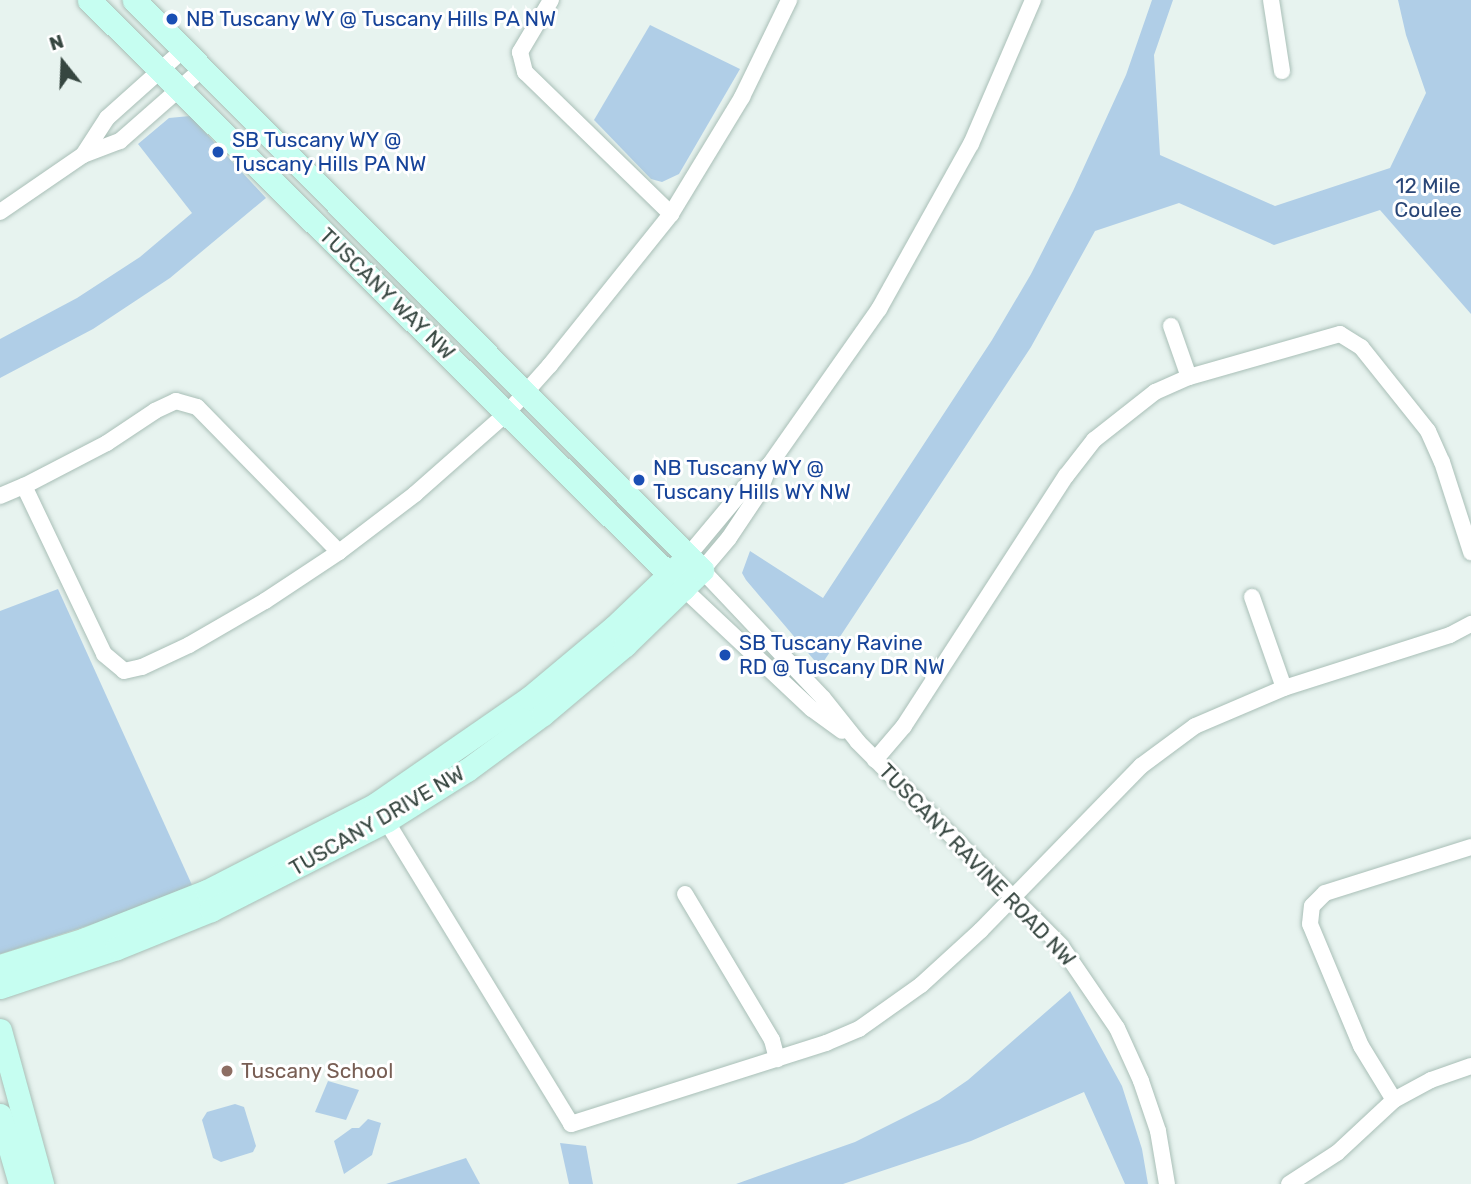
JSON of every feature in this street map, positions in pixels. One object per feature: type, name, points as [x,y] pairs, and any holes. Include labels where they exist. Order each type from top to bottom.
[{"type":"street","name":"TUSCANY WAY NW","points":[[89,0],[677,582]]},
{"type":"street","name":"TUSCANY WAY NW","points":[[134,0],[694,563]]},
{"type":"street","points":[[551,0],[520,52],[525,72],[671,214]]},
{"type":"street","points":[[24,486],[104,654],[124,671],[142,667],[189,645],[265,601],[339,552],[415,494],[508,412],[525,393],[603,302],[671,214],[742,97],[789,0]]},
{"type":"street","points":[[694,563],[729,538],[759,494],[770,464],[845,362],[912,255],[971,144],[1033,0]]},
{"type":"street","points":[[1271,0],[1282,71]]},
{"type":"street","points":[[83,155],[107,118],[183,50]]},
{"type":"street","points":[[0,212],[83,155],[120,141],[202,69]]},
{"type":"street","points":[[1171,326],[1189,377]]},
{"type":"street","points":[[875,760],[904,726],[1066,476],[1094,440],[1155,392],[1189,377],[1340,334],[1361,347],[1428,430],[1442,462],[1471,552]]},
{"type":"street","points":[[0,496],[107,443],[155,411],[176,401],[197,407],[339,552]]},
{"type":"street","name":"TUSCANY RAVINE ROAD NW","points":[[694,563],[823,698],[875,760],[1061,946],[1116,1028],[1148,1100],[1167,1184]]},
{"type":"street","name":"TUSCANY DRIVE NW","points":[[0,987],[117,948],[200,915],[301,867],[381,812],[529,698],[614,628],[677,582],[694,563]]},
{"type":"street","name":"TUSCANY RAVINE ROAD NW","points":[[677,582],[812,709],[858,742]]},
{"type":"street","points":[[1252,597],[1284,688]]},
{"type":"street","points":[[381,812],[571,1124],[777,1059],[859,1029],[921,985],[1141,766],[1169,743],[1224,711],[1284,688],[1450,635],[1471,624]]},
{"type":"street","name":"TUSCANY DRIVE NW","points":[[0,966],[85,939],[208,891],[381,812]]},
{"type":"street","points":[[1394,1100],[1361,1046],[1310,925],[1312,906],[1325,893],[1471,847]]},
{"type":"street","points":[[685,894],[772,1040],[777,1059]]},
{"type":"street","points":[[0,1030],[42,1184]]},
{"type":"street","points":[[1289,1184],[1330,1159],[1394,1100],[1431,1080],[1471,1066]]},
{"type":"street","points":[[0,1115],[20,1184]]},
{"type":"green space","name":"12 Mile Coulee","points":[[1152,0],[1173,0],[1154,55],[1160,155],[1275,206],[1390,168],[1426,93],[1406,35],[1398,0],[1471,0],[1471,314],[1380,210],[1274,245],[1179,203],[1095,231],[1031,347],[820,667],[746,580],[742,573],[750,551],[823,598],[992,340],[1031,274],[1073,191],[1126,75]]},
{"type":"green space","points":[[650,25],[740,69],[679,174],[662,182],[651,179],[594,120]]},
{"type":"green space","points":[[190,116],[266,198],[170,278],[93,329],[0,378],[0,339],[77,298],[140,257],[192,213],[138,144],[169,118]]},
{"type":"green space","points":[[58,589],[192,885],[102,921],[0,954],[0,611]]},
{"type":"green space","points":[[1070,991],[1122,1086],[1142,1149],[1148,1184],[1125,1184],[1084,1092],[971,1141],[843,1184],[736,1184],[855,1142],[939,1100],[968,1080]]},
{"type":"green space","points":[[328,1081],[359,1090],[346,1120],[315,1112]]},
{"type":"green space","points":[[235,1104],[244,1107],[256,1146],[253,1152],[221,1162],[213,1158],[202,1120],[207,1112]]},
{"type":"green space","points":[[368,1119],[381,1123],[372,1155],[344,1174],[334,1141],[352,1128],[359,1128]]},
{"type":"green space","points":[[560,1143],[586,1146],[593,1184],[569,1184]]},
{"type":"green space","points":[[466,1158],[480,1184],[386,1184]]},
{"type":"place","name":"NB Tuscany WY @ Tuscany Hills PA NW","points":[[172,19]]},
{"type":"place","name":"SB Tuscany WY @ Tuscany Hills PA NW","points":[[218,152]]},
{"type":"place","name":"NB Tuscany WY @ Tuscany Hills WY NW","points":[[639,480]]},
{"type":"place","name":"SB Tuscany Ravine RD @ Tuscany DR NW","points":[[725,655]]},
{"type":"place","name":"Tuscany School","points":[[227,1071]]}]
